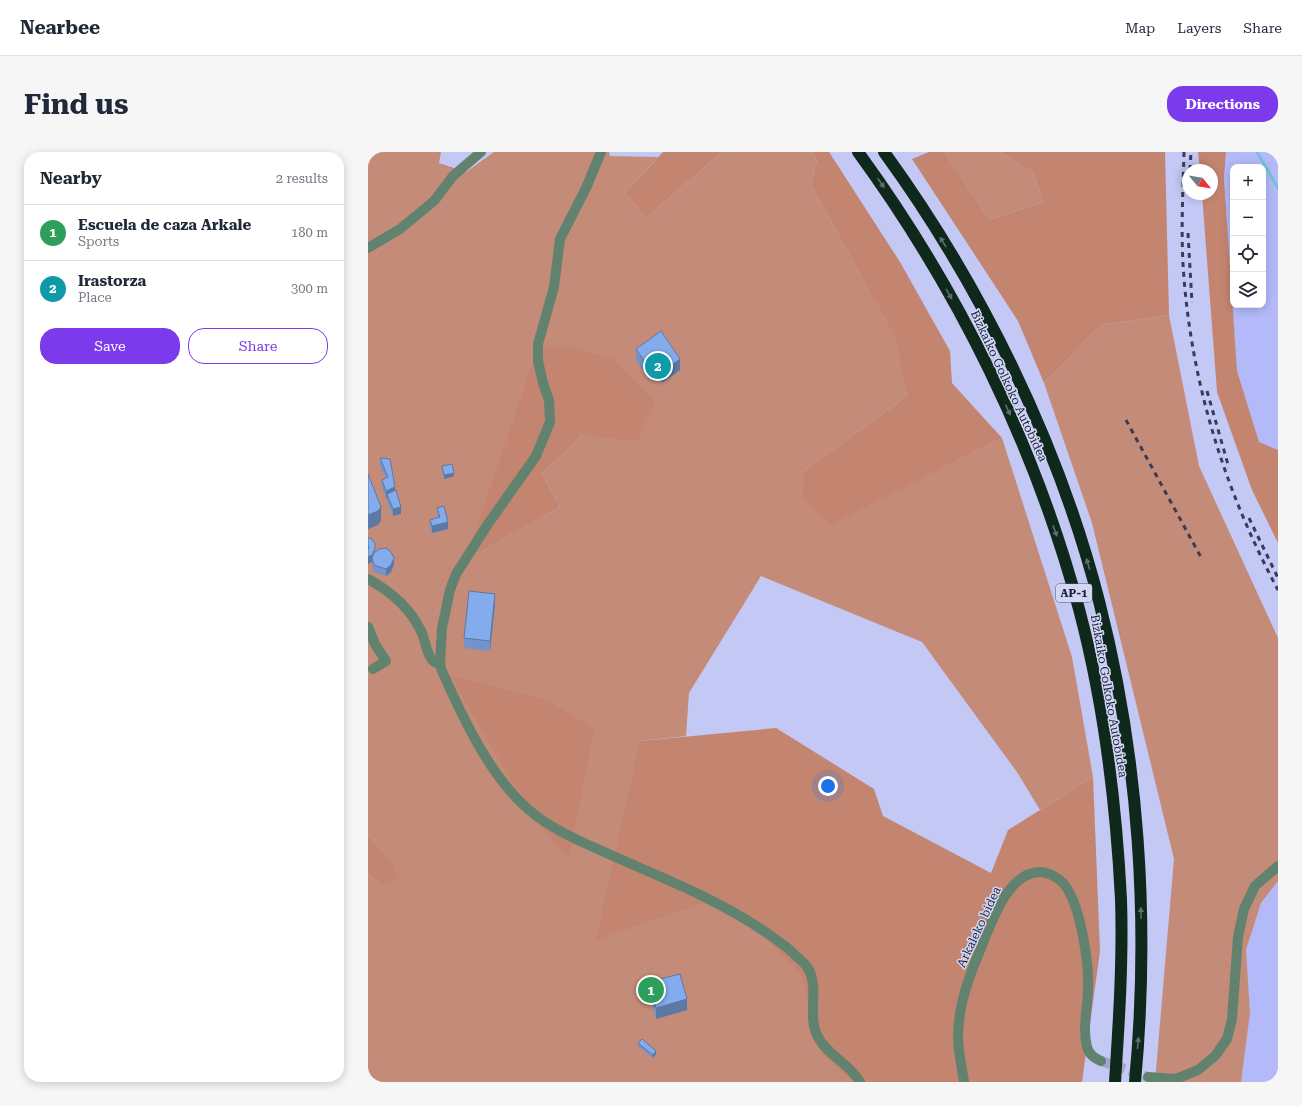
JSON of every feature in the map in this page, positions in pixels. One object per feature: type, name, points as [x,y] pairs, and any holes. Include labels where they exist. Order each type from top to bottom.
[{"type":"highway","name":"Bizkaiko Golkoko Autobidea","points":[[858,152],[914,233],[972,336],[1013,422],[1035,475],[1058,540],[1079,610],[1093,671],[1109,767],[1121,899],[1121,958],[1115,1082]]},
{"type":"highway","name":"Bizkaiko Golkoko Autobidea","points":[[884,152],[927,216],[954,260],[986,317],[1016,377],[1044,440],[1068,503],[1098,599],[1113,661],[1120,703],[1136,831],[1141,897],[1142,957],[1135,1082]]},
{"type":"street","points":[[368,248],[400,229],[434,201],[453,176],[481,152]]},
{"type":"street","points":[[601,152],[586,188],[560,239],[554,287],[538,344],[538,361],[542,383],[549,400],[550,422],[536,456],[456,574],[445,609],[442,628],[440,664],[451,692],[475,739],[503,781],[516,798],[530,811],[581,841],[725,906],[795,954],[809,971],[812,982],[814,1026],[818,1037],[824,1045],[856,1075],[860,1082]]},
{"type":"street","points":[[368,579],[386,589],[401,603],[422,632],[432,661],[440,664]]},
{"type":"street","points":[[368,627],[375,644],[386,661],[372,669]]},
{"type":"street","points":[[1148,1077],[1176,1079],[1198,1070],[1215,1056],[1227,1038],[1232,1019],[1238,937],[1244,909],[1255,886],[1278,866]]},
{"type":"street","name":"Arkaleko bidea","points":[[964,1082],[958,1045],[959,1022],[968,984],[978,954],[1003,898],[1016,881],[1033,872],[1044,872],[1062,881],[1068,889],[1076,908],[1084,946],[1087,972],[1088,986],[1085,1024],[1087,1046],[1093,1056],[1102,1061]]},
{"type":"shaded area","points":[[368,152],[441,152],[439,163],[466,172],[494,152],[609,152],[610,156],[658,157],[625,193],[646,218],[722,152],[812,152],[817,160],[811,185],[898,342],[907,396],[804,471],[831,523],[1002,438],[1072,657],[1093,777],[1040,810],[1017,772],[922,642],[761,576],[689,693],[686,736],[640,741],[709,901],[792,955],[856,1082],[368,1082],[368,873],[381,885],[389,858],[368,835]],"holes":[[[613,359],[582,435],[542,474],[560,507],[476,553]]]},
{"type":"shaded area","points":[[663,152],[722,152],[646,218],[625,193]]},
{"type":"shaded area","points":[[812,152],[829,152],[900,262],[950,351],[952,383],[1002,438],[831,524],[803,500],[804,471],[907,396],[896,339],[811,185],[817,160]]},
{"type":"shaded area","points":[[929,152],[945,152],[990,220],[1043,202],[1033,172],[1000,152],[1165,152],[1169,315],[1101,325],[1044,383],[1018,321],[912,159]]},
{"type":"shaded area","points":[[945,152],[1000,152],[1033,172],[1043,202],[990,220]]},
{"type":"shaded area","points":[[1198,152],[1226,152],[1224,178],[1230,267],[1230,308],[1233,308],[1237,371],[1259,442],[1278,450],[1278,543],[1252,490],[1217,392],[1202,200],[1218,200],[1218,164],[1199,164]]},
{"type":"shaded area","points":[[1226,152],[1278,152],[1278,450],[1259,443],[1237,371],[1233,308],[1266,308],[1266,164],[1230,164],[1230,267],[1224,178]]},
{"type":"shaded area","points":[[1169,315],[1199,466],[1278,638],[1278,881],[1261,903],[1246,950],[1250,1013],[1241,1082],[1155,1082],[1174,859],[1092,523],[1044,383],[1101,325]]},
{"type":"shaded area","points":[[538,347],[577,348],[613,359],[655,403],[637,441],[582,435],[542,474],[560,507],[477,553],[470,547]]},
{"type":"shaded area","points":[[450,675],[549,701],[594,729],[569,859],[532,817]]},
{"type":"shaded area","points":[[776,728],[874,789],[883,816],[991,873],[1008,830],[1093,777],[1100,951],[1082,1082],[854,1082],[820,1053],[802,976],[762,934],[709,901],[596,940],[640,741]]},
{"type":"shaded area","points":[[368,835],[389,858],[398,878],[381,885],[368,873]]},
{"type":"shaded area","points":[[1278,881],[1278,1082],[1241,1082],[1250,1013],[1246,950],[1261,903]]},
{"type":"building","points":[[661,331],[680,359],[662,372],[655,364],[649,368],[636,349]]},
{"type":"building","points":[[380,458],[390,459],[395,487],[386,491],[382,480],[388,477]]},
{"type":"building","points":[[452,464],[454,473],[444,475],[442,466]]},
{"type":"building","points":[[368,474],[381,507],[378,511],[368,515]]},
{"type":"building","points":[[396,490],[401,507],[393,509],[387,494]]},
{"type":"building","points":[[444,506],[448,522],[432,526],[430,520],[440,517],[437,508]]},
{"type":"building","points":[[368,538],[375,543],[375,549],[372,555],[368,557],[369,548]]},
{"type":"building","points":[[386,548],[391,552],[394,558],[391,565],[386,569],[374,565],[372,558],[374,553],[379,549]]},
{"type":"building","points":[[469,591],[495,594],[490,641],[464,638]]},
{"type":"building","points":[[680,974],[687,999],[656,1008],[649,982]]},
{"type":"building","points":[[642,1039],[656,1051],[653,1055],[638,1043]]},
{"type":"waterway","points":[[1257,152],[1278,188]]},
{"type":"tunnel","points":[[1101,1061],[1148,1077]]},
{"type":"railway","points":[[1184,152],[1182,222],[1183,264],[1193,350],[1213,433],[1226,473],[1241,513],[1278,590]]},
{"type":"railway","points":[[1190,164],[1191,152]]},
{"type":"railway","points":[[1188,233],[1192,303]]},
{"type":"railway","points":[[1207,391],[1229,468]]},
{"type":"railway","points":[[1126,420],[1202,559]]},
{"type":"railway","points":[[1249,518],[1278,578]]},
{"type":"place","name":"Irastorza","points":[[658,366]]},
{"type":"place","name":"Escuela de caza Arkale","points":[[651,990]]}]
